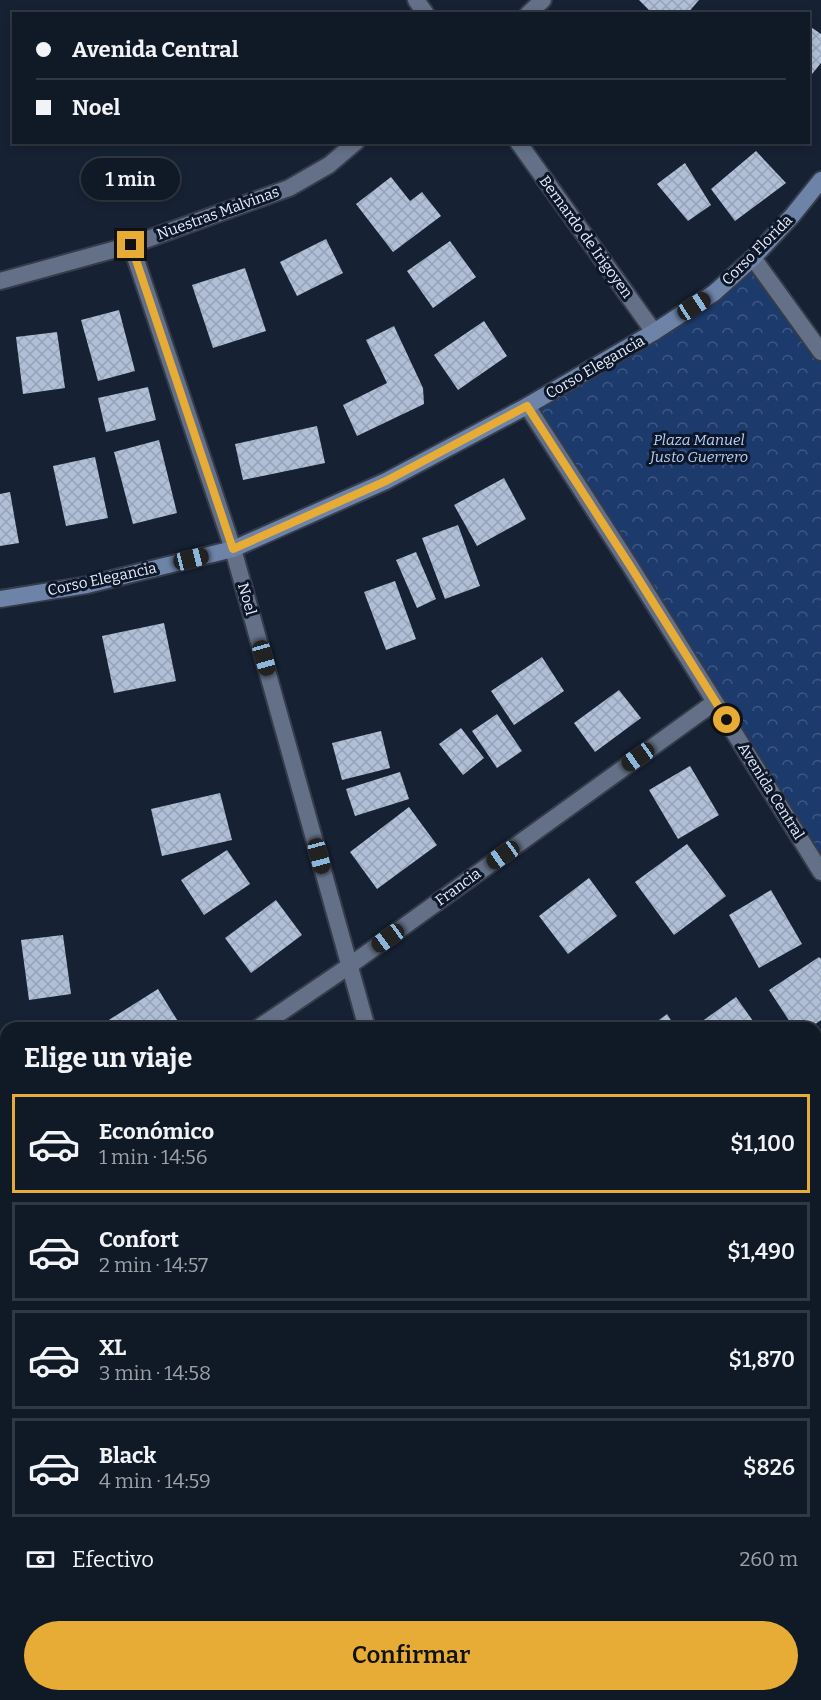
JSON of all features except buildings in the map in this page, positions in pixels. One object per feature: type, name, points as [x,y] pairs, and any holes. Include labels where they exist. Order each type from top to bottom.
[{"type":"main road","name":"Corso Florida","points":[[654,332],[714,292],[753,258],[821,180]]},
{"type":"main road","name":"Corso Elegancia","points":[[0,599],[87,585],[233,549],[386,481],[527,406],[654,332]]},
{"type":"street","points":[[530,12],[543,0]]},
{"type":"street","name":"Nuestras Malvinas","points":[[0,281],[131,245],[289,188],[329,165],[354,144]]},
{"type":"street","name":"Bernardo de Irigoyen","points":[[519,144],[654,332]]},
{"type":"street","name":"Noel","points":[[131,245],[233,549],[366,1022]]},
{"type":"street","points":[[753,258],[821,352]]},
{"type":"street","name":"Avenida Central","points":[[527,406],[629,564],[821,872]]},
{"type":"street","name":"Francia","points":[[267,1022],[349,966],[715,702]]},
{"type":"green space","name":"Plaza Manuel Justo Guerrero","points":[[753,258],[821,356],[821,868],[527,406]]},
{"type":"route","points":[[131,245],[233,549],[386,481],[527,406],[727,720]]}]
